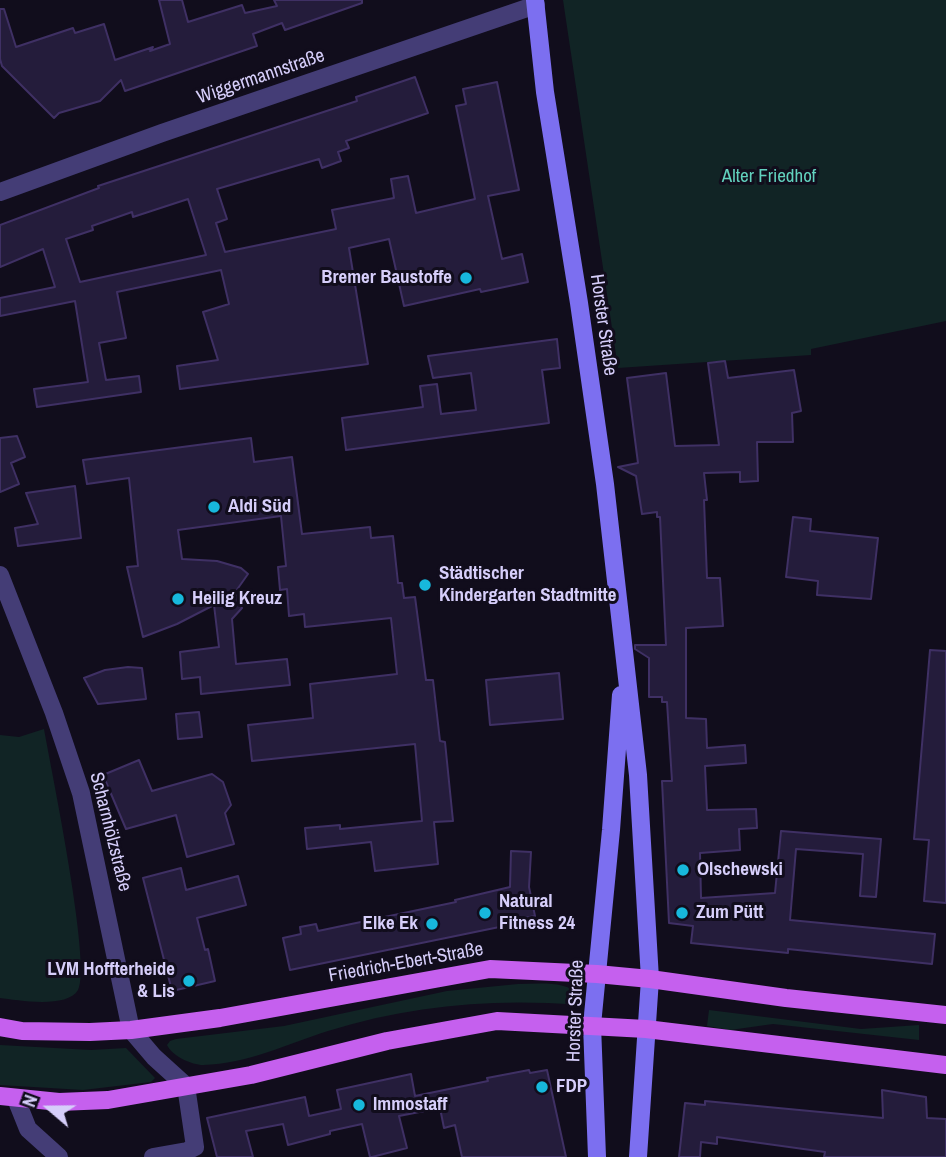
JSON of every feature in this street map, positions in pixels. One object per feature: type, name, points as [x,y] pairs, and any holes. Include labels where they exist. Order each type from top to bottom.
[{"type":"main road","name":"Horster Straße","points":[[536,2],[545,92],[605,484],[638,775],[650,979],[638,1157]]},
{"type":"main road","name":"Horster Straße","points":[[597,1157],[592,1025],[625,657]]},
{"type":"main road","name":"Friedrich-Ebert-Straße","points":[[0,1027],[22,1031],[131,1030],[220,1018],[490,969],[650,979],[786,998],[946,1015]]},
{"type":"main road","points":[[8,1097],[60,1102],[97,1101],[251,1075],[387,1041],[497,1021],[646,1029],[946,1065]]},
{"type":"street","name":"Wiggermannstraße","points":[[0,192],[536,2]]},
{"type":"street","name":"Scharnhölzstraße","points":[[0,575],[54,713],[81,793],[131,1030],[154,1057],[187,1086]]},
{"type":"street","points":[[153,1157],[195,1147],[187,1086]]},
{"type":"street","points":[[8,1097],[28,1129],[59,1157]]},
{"type":"green space","name":"Alter Friedhof","points":[[563,0],[946,0],[946,321],[811,349],[811,355],[618,368]]},
{"type":"green space","points":[[44,729],[75,907],[81,974],[78,990],[72,996],[64,1000],[41,1002],[0,998],[0,735],[19,737]]},
{"type":"green space","points":[[518,984],[560,985],[582,996],[577,1005],[482,1004],[389,1015],[220,1064],[198,1065],[188,1062],[173,1053],[167,1045],[176,1039],[284,1026],[447,991]]},
{"type":"green space","points":[[709,1010],[861,1029],[919,1025],[919,1040],[773,1024],[730,1030],[707,1026]]},
{"type":"green space","points":[[0,1045],[91,1050],[126,1048],[155,1078],[151,1082],[83,1090],[0,1085]]},
{"type":"building","points":[[159,0],[182,0],[188,22],[242,5],[245,13],[277,6],[274,0],[362,0],[362,3],[285,30],[282,23],[253,34],[257,46],[125,91],[121,80],[100,101],[59,113],[54,118],[2,66],[0,9],[4,9],[16,47],[73,28],[75,33],[104,24],[115,60],[170,44]]},
{"type":"building","points":[[415,77],[428,113],[346,141],[349,148],[338,152],[341,161],[322,168],[319,159],[217,189],[227,219],[216,223],[225,252],[336,229],[332,210],[394,198],[391,179],[408,176],[416,213],[475,199],[456,106],[466,104],[463,89],[497,82],[519,190],[488,196],[502,259],[522,254],[528,282],[481,292],[480,289],[404,306],[389,239],[349,248],[368,364],[180,389],[177,366],[218,360],[203,312],[229,304],[221,270],[117,292],[126,338],[99,343],[106,380],[139,376],[141,392],[37,407],[34,389],[88,382],[75,301],[0,316],[0,298],[55,287],[43,249],[0,267],[0,225],[99,188],[98,186],[357,101],[356,97]],"holes":[[[188,199],[206,255],[80,282],[66,239],[93,230],[92,226],[132,212],[133,217]]]},
{"type":"building","points":[[557,339],[560,368],[542,370],[549,423],[346,450],[342,418],[423,407],[420,386],[437,384],[441,414],[476,410],[471,373],[433,378],[428,356]]},
{"type":"building","points":[[725,361],[728,378],[794,370],[801,411],[792,413],[793,442],[757,442],[758,481],[740,482],[740,472],[704,473],[707,500],[704,500],[707,578],[720,578],[723,626],[686,628],[686,718],[706,719],[707,748],[745,745],[746,763],[705,766],[707,810],[756,809],[757,828],[739,829],[740,850],[700,853],[701,898],[775,893],[781,831],[881,839],[876,897],[860,896],[863,854],[796,849],[790,920],[935,934],[932,964],[788,949],[788,953],[691,943],[693,926],[669,923],[662,781],[672,781],[667,702],[662,702],[662,697],[649,697],[649,658],[635,649],[635,645],[666,645],[660,517],[657,517],[657,512],[642,514],[636,476],[618,467],[638,463],[627,378],[666,373],[675,446],[719,445],[708,363]]},
{"type":"building","points":[[17,436],[25,457],[11,463],[19,484],[0,492],[0,438]]},
{"type":"building","points":[[251,438],[254,462],[292,457],[302,534],[370,527],[371,538],[393,536],[398,583],[402,583],[404,598],[415,597],[426,680],[433,680],[440,741],[445,742],[453,821],[434,822],[438,864],[375,871],[371,842],[307,849],[305,828],[340,825],[340,829],[422,821],[415,744],[252,761],[248,725],[313,718],[310,684],[397,674],[391,618],[305,627],[304,614],[289,616],[287,589],[280,590],[278,567],[286,566],[281,516],[178,530],[182,559],[217,561],[241,568],[248,574],[236,591],[242,608],[232,619],[236,664],[287,659],[290,685],[201,694],[200,677],[182,679],[180,652],[219,647],[214,605],[177,624],[143,637],[127,567],[138,566],[129,478],[87,484],[83,460]]},
{"type":"building","points":[[75,486],[81,538],[18,546],[15,528],[38,524],[26,493]]},
{"type":"building","points":[[793,517],[811,519],[810,531],[878,538],[871,599],[817,595],[818,581],[786,577]]},
{"type":"building","points":[[930,650],[946,651],[946,903],[924,901],[929,840],[914,839]]},
{"type":"building","points":[[142,668],[146,699],[98,704],[84,678],[105,670]]},
{"type":"building","points":[[559,673],[563,719],[490,725],[486,680]]},
{"type":"building","points":[[199,712],[202,737],[178,739],[176,714]]},
{"type":"building","points":[[139,760],[152,791],[212,774],[223,782],[231,805],[225,813],[234,844],[187,857],[176,815],[126,829],[103,775]]},
{"type":"building","points":[[511,851],[531,852],[529,887],[535,916],[514,920],[514,924],[290,970],[283,938],[301,934],[300,927],[316,924],[318,931],[456,902],[455,900],[510,887]]},
{"type":"building","points":[[181,868],[186,890],[238,876],[246,905],[197,918],[215,981],[172,991],[143,878]]},
{"type":"building","points":[[529,1070],[530,1073],[547,1070],[566,1157],[462,1157],[455,1125],[444,1128],[440,1108],[399,1116],[407,1148],[372,1157],[362,1124],[288,1145],[283,1124],[246,1131],[253,1157],[217,1157],[207,1118],[305,1097],[309,1116],[341,1109],[337,1090],[411,1074],[415,1096]]},
{"type":"building","points":[[882,1090],[926,1097],[927,1118],[946,1119],[946,1157],[824,1157],[825,1152],[717,1137],[717,1144],[701,1142],[700,1157],[679,1157],[685,1103],[705,1105],[705,1101],[883,1118]]},
{"type":"place","name":"Bremer Baustoffe","points":[[466,278]]},
{"type":"place","name":"Aldi Süd","points":[[214,507]]},
{"type":"place","name":"Städtischer Kindergarten Stadtmitte","points":[[425,585]]},
{"type":"place","name":"Heilig Kreuz","points":[[178,599]]},
{"type":"place","name":"Olschewski","points":[[683,870]]},
{"type":"place","name":"Natural Fitness 24","points":[[485,913]]},
{"type":"place","name":"Zum Pütt","points":[[682,913]]},
{"type":"place","name":"Elke Ek","points":[[432,924]]},
{"type":"place","name":"LVM Hoffterheide & Lis","points":[[189,981]]},
{"type":"place","name":"FDP","points":[[542,1087]]},
{"type":"place","name":"Immostaff","points":[[359,1105]]}]
